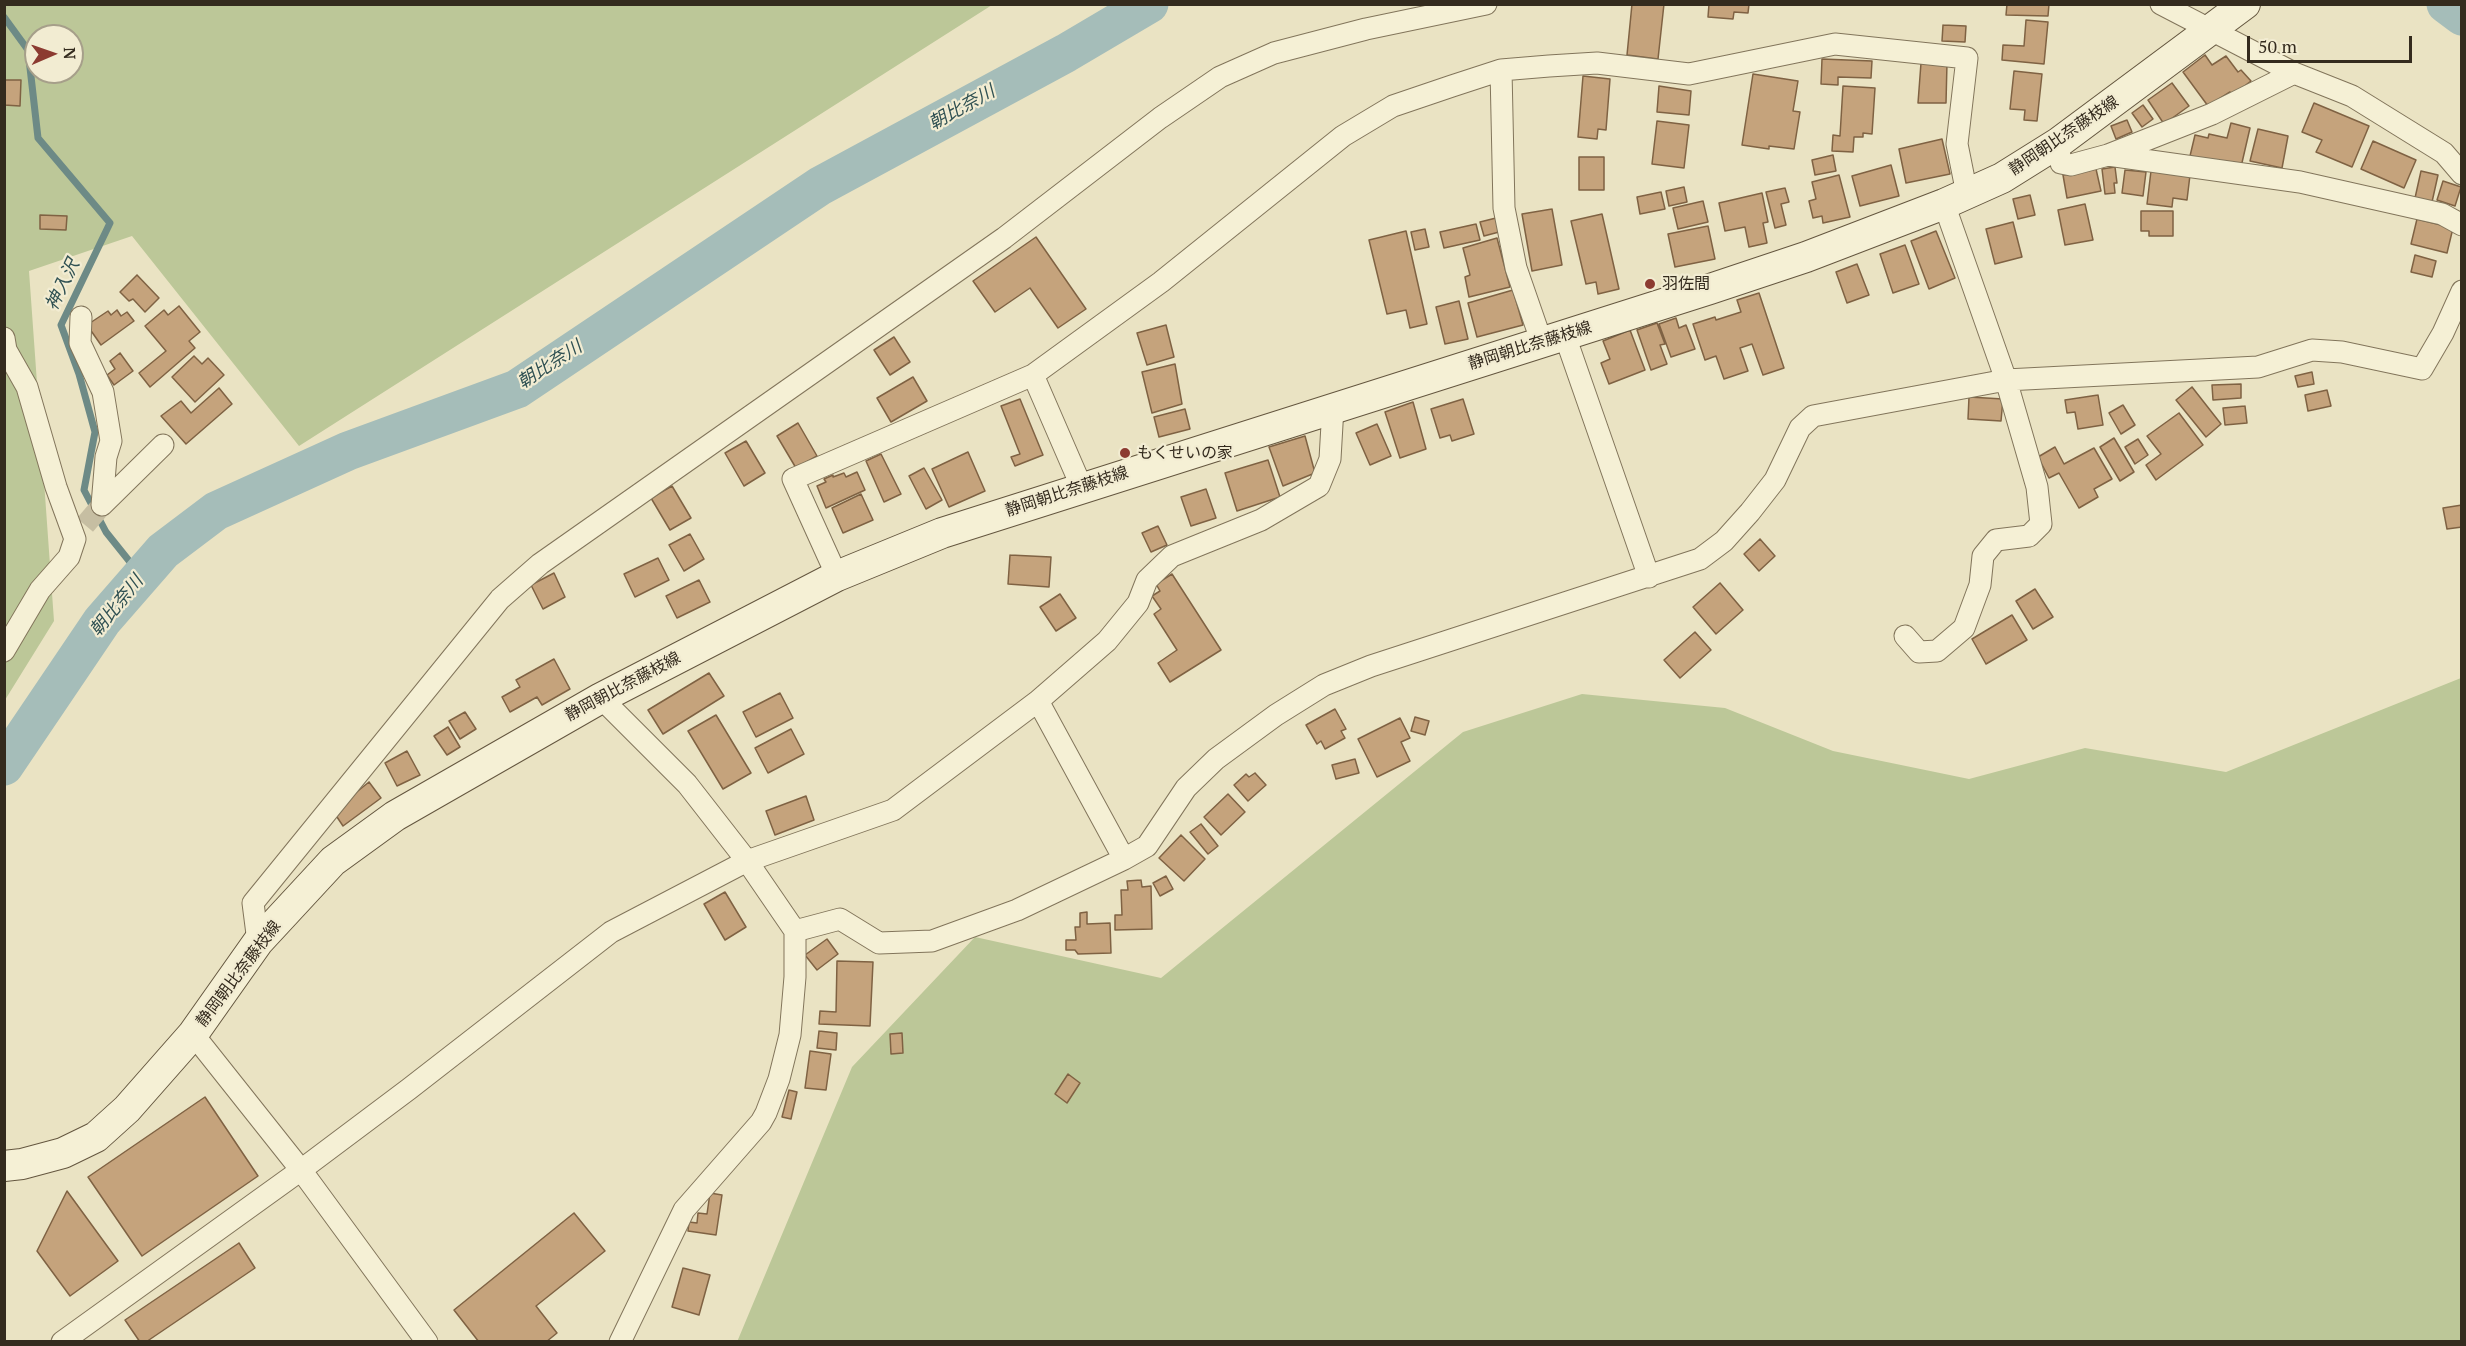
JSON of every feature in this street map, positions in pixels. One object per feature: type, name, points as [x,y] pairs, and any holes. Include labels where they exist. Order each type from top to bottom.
[{"type":"main road","name":"静岡朝比奈藤枝線","points":[[4,1166],[63,1154],[96,1137],[128,1109],[193,1034],[258,942],[333,861],[395,816],[601,698],[837,576],[942,533],[1806,257],[1955,199],[2002,178],[2058,143],[2246,4]]},
{"type":"street","points":[[258,942],[253,903],[500,599],[540,564],[1004,238],[1160,117],[1220,77],[1274,53],[1366,29],[1486,4]]},
{"type":"street","points":[[2162,4],[2214,28],[2294,73],[2352,96],[2444,153],[2462,174]]},
{"type":"street","points":[[837,576],[793,479],[1033,375],[1161,282],[1343,136],[1393,106],[1501,70],[1597,63],[1689,74],[1835,44],[1967,58],[1957,144],[1955,199],[2037,487],[2041,524],[2029,537],[1996,540],[1983,556],[1980,585],[1964,628],[1937,651],[1919,652],[1905,636]]},
{"type":"street","points":[[1501,70],[1504,208],[1516,268],[1554,339],[1649,577]]},
{"type":"street","points":[[2058,143],[2061,163],[2071,165],[2108,154],[2212,114],[2294,73]]},
{"type":"street","points":[[2108,154],[2300,182],[2442,214],[2462,225]]},
{"type":"street","points":[[795,931],[840,919],[879,943],[932,941],[1017,910],[1125,859],[1147,846],[1186,788],[1216,759],[1276,715],[1324,684],[1371,666],[1700,559],[1724,541],[1775,480],[1800,428],[1813,416],[2006,380],[2258,367],[2312,350],[2342,352],[2422,369],[2443,333],[2462,291]]},
{"type":"street","points":[[81,317],[80,343],[103,392],[111,441],[106,457],[102,505],[163,446]]},
{"type":"street","points":[[4,338],[6,350],[27,387],[56,487],[80,532],[69,557],[40,590],[4,651]]},
{"type":"street","points":[[1033,375],[1082,488]]},
{"type":"street","points":[[62,1341],[301,1170],[611,932],[747,861],[893,810],[1038,700],[1107,641],[1138,603],[1147,580],[1172,556],[1261,520],[1319,486],[1330,459],[1334,407]]},
{"type":"street","points":[[601,698],[687,784],[747,861],[795,931],[790,1035],[779,1079],[766,1113],[684,1210],[620,1341]]},
{"type":"street","points":[[1038,700],[1125,859]]},
{"type":"street","points":[[193,1034],[301,1170],[427,1341]]},
{"type":"green space","points":[[5,5],[992,5],[299,446],[132,236],[29,271],[54,621],[5,700]]},
{"type":"green space","points":[[2461,678],[2461,1341],[737,1342],[852,1067],[975,937],[1161,978],[1463,732],[1582,694],[1725,708],[1833,751],[1969,779],[2085,748],[2226,772]]},
{"type":"building","points":[[1632,4],[1664,4],[1658,59],[1627,55]]},
{"type":"building","points":[[1709,4],[1749,4],[1748,13],[1734,12],[1733,19],[1708,17]]},
{"type":"building","points":[[2007,4],[2049,4],[2048,16],[2006,15]]},
{"type":"building","points":[[2026,20],[2048,22],[2044,64],[2002,60],[2003,45],[2024,46]]},
{"type":"building","points":[[1943,25],[1966,26],[1965,42],[1942,41]]},
{"type":"building","points":[[2205,55],[2212,65],[2226,56],[2238,72],[2241,70],[2251,81],[2233,95],[2230,92],[2208,106],[2183,72]]},
{"type":"building","points":[[1822,59],[1872,61],[1871,78],[1838,77],[1838,85],[1821,84]]},
{"type":"building","points":[[1921,63],[1947,63],[1946,103],[1918,103]]},
{"type":"building","points":[[2014,71],[2042,74],[2037,121],[2024,120],[2025,110],[2010,109]]},
{"type":"building","points":[[1753,74],[1798,81],[1793,111],[1800,112],[1794,149],[1769,146],[1769,149],[1742,145]]},
{"type":"building","points":[[1583,76],[1610,79],[1606,130],[1598,129],[1597,139],[1578,137]]},
{"type":"building","points":[[4,80],[21,80],[20,106],[4,105]]},
{"type":"building","points":[[2172,83],[2189,106],[2164,124],[2148,100]]},
{"type":"building","points":[[1659,86],[1691,91],[1689,115],[1657,112]]},
{"type":"building","points":[[1843,86],[1875,88],[1872,134],[1863,133],[1863,137],[1854,137],[1853,152],[1832,151],[1833,135],[1840,136]]},
{"type":"building","points":[[2314,103],[2369,126],[2352,167],[2316,152],[2322,140],[2302,132]]},
{"type":"building","points":[[2143,105],[2153,119],[2142,127],[2132,113]]},
{"type":"building","points":[[2127,120],[2132,132],[2116,139],[2111,126]]},
{"type":"building","points":[[1657,121],[1689,125],[1684,168],[1652,164]]},
{"type":"building","points":[[2231,123],[2250,128],[2241,167],[2190,156],[2195,135],[2208,138],[2209,134],[2227,138]]},
{"type":"building","points":[[2258,129],[2288,136],[2282,168],[2250,161]]},
{"type":"building","points":[[1942,139],[1950,174],[1906,183],[1899,149]]},
{"type":"building","points":[[2373,141],[2416,160],[2404,188],[2361,169]]},
{"type":"building","points":[[1833,155],[1836,171],[1815,175],[1812,160]]},
{"type":"building","points":[[1579,157],[1604,157],[1604,190],[1579,190]]},
{"type":"building","points":[[1891,165],[1899,196],[1860,206],[1852,176]]},
{"type":"building","points":[[2115,167],[2117,183],[2114,183],[2115,193],[2105,194],[2102,169]]},
{"type":"building","points":[[2096,169],[2101,191],[2067,198],[2063,175]]},
{"type":"building","points":[[2125,170],[2146,172],[2143,196],[2122,193]]},
{"type":"building","points":[[2151,171],[2190,175],[2187,200],[2173,198],[2172,207],[2147,204]]},
{"type":"building","points":[[2421,171],[2438,175],[2432,202],[2415,198]]},
{"type":"building","points":[[1839,175],[1850,217],[1823,223],[1822,216],[1813,218],[1809,201],[1816,199],[1812,182]]},
{"type":"building","points":[[2443,181],[2461,187],[2455,206],[2437,200]]},
{"type":"building","points":[[1684,187],[1687,202],[1669,206],[1666,191]]},
{"type":"building","points":[[1785,188],[1789,202],[1781,204],[1786,225],[1775,228],[1766,192]]},
{"type":"building","points":[[1661,192],[1665,209],[1640,214],[1637,197]]},
{"type":"building","points":[[1762,193],[1768,222],[1763,223],[1767,243],[1749,247],[1745,227],[1725,231],[1719,203]]},
{"type":"building","points":[[2030,195],[2035,215],[2018,219],[2013,199]]},
{"type":"building","points":[[1703,201],[1708,222],[1678,229],[1673,208]]},
{"type":"building","points":[[2085,204],[2093,240],[2065,245],[2058,210]]},
{"type":"building","points":[[1552,209],[1562,265],[1532,271],[1522,214]]},
{"type":"building","points":[[2141,211],[2173,211],[2173,236],[2149,236],[2149,231],[2141,231]]},
{"type":"building","points":[[1602,214],[1619,289],[1598,294],[1596,282],[1586,284],[1571,221]]},
{"type":"building","points":[[40,215],[67,216],[66,230],[40,229]]},
{"type":"building","points":[[1496,218],[1499,232],[1484,236],[1480,222]]},
{"type":"building","points":[[2417,219],[2453,228],[2447,253],[2411,244]]},
{"type":"building","points":[[2013,222],[2022,257],[1995,264],[1986,229]]},
{"type":"building","points":[[1476,224],[1480,240],[1444,248],[1440,232]]},
{"type":"building","points":[[1708,226],[1715,259],[1675,267],[1668,234]]},
{"type":"building","points":[[1425,229],[1429,247],[1415,250],[1411,232]]},
{"type":"building","points":[[1406,231],[1427,324],[1410,328],[1406,310],[1387,314],[1369,240]]},
{"type":"building","points":[[1936,231],[1955,278],[1929,289],[1911,241]]},
{"type":"building","points":[[1036,237],[1086,309],[1058,328],[1030,288],[995,312],[973,281]]},
{"type":"building","points":[[1497,238],[1510,287],[1469,297],[1465,277],[1470,275],[1463,248]]},
{"type":"building","points":[[1905,245],[1919,284],[1893,293],[1880,254]]},
{"type":"building","points":[[2415,255],[2436,261],[2432,277],[2411,272]]},
{"type":"building","points":[[1857,264],[1869,295],[1847,303],[1836,272]]},
{"type":"building","points":[[137,275],[159,298],[145,312],[133,299],[129,301],[120,292]]},
{"type":"building","points":[[1513,290],[1523,325],[1477,337],[1468,303]]},
{"type":"building","points":[[1759,293],[1784,368],[1763,375],[1752,344],[1740,348],[1748,371],[1724,379],[1716,356],[1705,360],[1693,324],[1741,312],[1737,300]]},
{"type":"building","points":[[1459,301],[1468,339],[1445,344],[1436,307]]},
{"type":"building","points":[[179,306],[200,332],[189,341],[195,348],[150,387],[139,373],[166,351],[145,326],[164,310],[168,315]]},
{"type":"building","points":[[117,310],[121,316],[127,312],[134,321],[101,345],[87,325],[108,311],[111,315]]},
{"type":"building","points":[[1676,318],[1679,328],[1686,325],[1695,349],[1671,357],[1659,324]]},
{"type":"building","points":[[1657,323],[1665,344],[1660,345],[1667,364],[1651,370],[1637,330]]},
{"type":"building","points":[[1166,325],[1174,357],[1147,365],[1137,333]]},
{"type":"building","points":[[1630,330],[1645,370],[1609,384],[1601,363],[1610,359],[1603,341]]},
{"type":"building","points":[[894,337],[910,362],[890,375],[874,350]]},
{"type":"building","points":[[120,353],[133,371],[114,385],[107,375],[115,369],[110,361]]},
{"type":"building","points":[[194,356],[202,364],[208,358],[224,375],[195,402],[172,377]]},
{"type":"building","points":[[1175,364],[1182,404],[1152,413],[1142,372]]},
{"type":"building","points":[[2312,372],[2314,384],[2298,387],[2295,376]]},
{"type":"building","points":[[913,377],[927,401],[891,422],[877,398]]},
{"type":"building","points":[[2241,384],[2241,398],[2213,400],[2212,385]]},
{"type":"building","points":[[2192,387],[2221,424],[2206,437],[2176,400]]},
{"type":"building","points":[[219,388],[232,404],[186,444],[161,416],[181,401],[191,413]]},
{"type":"building","points":[[2327,390],[2331,406],[2308,411],[2305,395]]},
{"type":"building","points":[[2098,395],[2103,425],[2078,429],[2075,412],[2067,413],[2065,400]]},
{"type":"building","points":[[1969,397],[2003,399],[2001,421],[1968,419]]},
{"type":"building","points":[[1020,399],[1043,455],[1015,466],[1011,457],[1020,454],[1001,406]]},
{"type":"building","points":[[1463,399],[1474,434],[1452,441],[1450,435],[1440,438],[1431,409]]},
{"type":"building","points":[[1413,402],[1426,449],[1400,458],[1385,412]]},
{"type":"building","points":[[2123,405],[2135,425],[2121,434],[2109,413]]},
{"type":"building","points":[[2245,406],[2247,423],[2225,425],[2223,408]]},
{"type":"building","points":[[1185,409],[1190,429],[1159,437],[1154,417]]},
{"type":"building","points":[[2179,413],[2203,445],[2156,480],[2146,465],[2161,454],[2147,436]]},
{"type":"building","points":[[798,423],[817,456],[796,468],[777,436]]},
{"type":"building","points":[[1377,424],[1391,456],[1370,465],[1356,433]]},
{"type":"building","points":[[1305,436],[1315,473],[1283,486],[1269,447]]},
{"type":"building","points":[[2114,438],[2134,472],[2120,481],[2100,447]]},
{"type":"building","points":[[2138,439],[2148,455],[2135,464],[2125,447]]},
{"type":"building","points":[[746,441],[765,473],[744,486],[725,453]]},
{"type":"building","points":[[2055,447],[2064,464],[2094,448],[2112,479],[2094,489],[2098,497],[2079,508],[2059,473],[2049,478],[2038,457]]},
{"type":"building","points":[[968,452],[985,491],[949,507],[932,469]]},
{"type":"building","points":[[881,454],[901,494],[884,502],[866,461]]},
{"type":"building","points":[[1268,460],[1280,497],[1237,511],[1225,473]]},
{"type":"building","points":[[924,468],[942,500],[926,509],[909,476]]},
{"type":"building","points":[[857,472],[865,490],[826,508],[817,486],[826,482],[824,479],[833,475],[833,477],[844,473],[846,477]]},
{"type":"building","points":[[672,486],[691,518],[670,530],[651,498]]},
{"type":"building","points":[[1206,489],[1216,518],[1191,526],[1181,497]]},
{"type":"building","points":[[861,494],[873,520],[843,533],[832,508]]},
{"type":"building","points":[[2462,505],[2462,527],[2447,529],[2443,508]]},
{"type":"building","points":[[1158,526],[1167,545],[1151,552],[1142,533]]},
{"type":"building","points":[[690,534],[704,559],[684,571],[669,545]]},
{"type":"building","points":[[1760,539],[1775,556],[1759,571],[1744,554]]},
{"type":"building","points":[[1010,555],[1051,557],[1049,587],[1008,584]]},
{"type":"building","points":[[658,558],[669,580],[635,597],[624,574]]},
{"type":"building","points":[[554,573],[565,597],[543,609],[531,585]]},
{"type":"building","points":[[1172,574],[1221,650],[1170,682],[1158,663],[1177,650],[1154,614],[1161,609],[1152,596],[1160,591],[1156,584]]},
{"type":"building","points":[[699,580],[710,602],[677,618],[666,596]]},
{"type":"building","points":[[1720,583],[1743,610],[1716,634],[1693,607]]},
{"type":"building","points":[[2035,589],[2053,617],[2033,629],[2016,601]]},
{"type":"building","points":[[1060,594],[1076,618],[1056,631],[1040,607]]},
{"type":"building","points":[[2012,615],[2027,640],[1986,664],[1972,639]]},
{"type":"building","points":[[1695,632],[1711,650],[1680,678],[1664,660]]},
{"type":"building","points":[[554,659],[570,689],[542,705],[537,697],[510,712],[502,697],[520,687],[516,680]]},
{"type":"building","points":[[709,673],[724,696],[663,734],[648,710]]},
{"type":"building","points":[[780,693],[793,718],[756,737],[743,712]]},
{"type":"building","points":[[1335,709],[1346,729],[1341,731],[1345,738],[1325,749],[1321,741],[1317,744],[1306,725]]},
{"type":"building","points":[[465,712],[476,729],[460,739],[449,721]]},
{"type":"building","points":[[716,715],[751,773],[723,789],[688,731]]},
{"type":"building","points":[[1415,717],[1429,721],[1425,735],[1411,731]]},
{"type":"building","points":[[1400,718],[1410,738],[1401,742],[1410,761],[1377,777],[1358,739]]},
{"type":"building","points":[[448,727],[460,747],[447,755],[434,736]]},
{"type":"building","points":[[791,729],[804,754],[768,773],[755,748]]},
{"type":"building","points":[[407,751],[420,775],[397,786],[385,763]]},
{"type":"building","points":[[1355,759],[1359,773],[1336,779],[1332,765]]},
{"type":"building","points":[[1255,773],[1266,785],[1248,801],[1234,785],[1246,774],[1249,777]]},
{"type":"building","points":[[369,782],[381,798],[343,826],[333,811]]},
{"type":"building","points":[[1228,794],[1245,812],[1221,835],[1204,817]]},
{"type":"building","points":[[806,796],[814,820],[775,835],[766,811]]},
{"type":"building","points":[[1201,824],[1218,846],[1208,854],[1190,832]]},
{"type":"building","points":[[1181,835],[1205,859],[1184,881],[1159,858]]},
{"type":"building","points":[[1166,876],[1173,889],[1160,896],[1153,883]]},
{"type":"building","points":[[1141,880],[1142,887],[1151,886],[1152,929],[1115,930],[1115,915],[1122,915],[1121,890],[1128,890],[1127,881]]},
{"type":"building","points":[[725,892],[746,927],[725,940],[704,904]]},
{"type":"building","points":[[1087,912],[1087,924],[1110,923],[1111,953],[1078,954],[1075,950],[1066,950],[1066,940],[1076,940],[1075,927],[1080,927],[1080,913]]},
{"type":"building","points":[[827,939],[838,954],[817,970],[805,955]]},
{"type":"building","points":[[837,961],[873,962],[870,1026],[819,1024],[820,1011],[836,1012]]},
{"type":"building","points":[[819,1031],[837,1033],[836,1050],[817,1048]]},
{"type":"building","points":[[902,1033],[903,1053],[891,1054],[890,1034]]},
{"type":"building","points":[[810,1051],[831,1054],[826,1090],[805,1088]]},
{"type":"building","points":[[1068,1074],[1080,1083],[1067,1103],[1055,1094]]},
{"type":"building","points":[[789,1090],[797,1092],[791,1119],[782,1117]]},
{"type":"building","points":[[205,1097],[258,1176],[142,1256],[88,1177]]},
{"type":"building","points":[[67,1191],[118,1261],[70,1296],[37,1251]]},
{"type":"building","points":[[710,1193],[722,1195],[716,1235],[688,1231],[689,1222],[697,1223],[698,1213],[707,1214]]},
{"type":"building","points":[[574,1213],[605,1251],[536,1306],[557,1333],[546,1342],[479,1342],[454,1310]]},
{"type":"building","points":[[239,1243],[255,1268],[146,1342],[140,1342],[125,1320]]},
{"type":"building","points":[[683,1268],[710,1275],[699,1315],[672,1307]]},
{"type":"waterway","name":"朝比奈川","points":[[4,766],[102,621],[163,551],[216,511],[348,451],[517,389],[820,186],[1066,53],[1149,4]]},
{"type":"waterway","name":"朝比奈川","points":[[2446,4],[2462,16]]},
{"type":"waterway","name":"神入沢","points":[[4,17],[28,50],[38,138],[110,223],[61,325],[79,374],[95,432],[84,490],[106,532],[130,562],[134,584]]},
{"type":"tunnel","points":[[85,525],[102,505]]},
{"type":"place","name":"羽佐間","points":[[1650,284]]},
{"type":"place","name":"もくせいの家","points":[[1125,453]]}]
